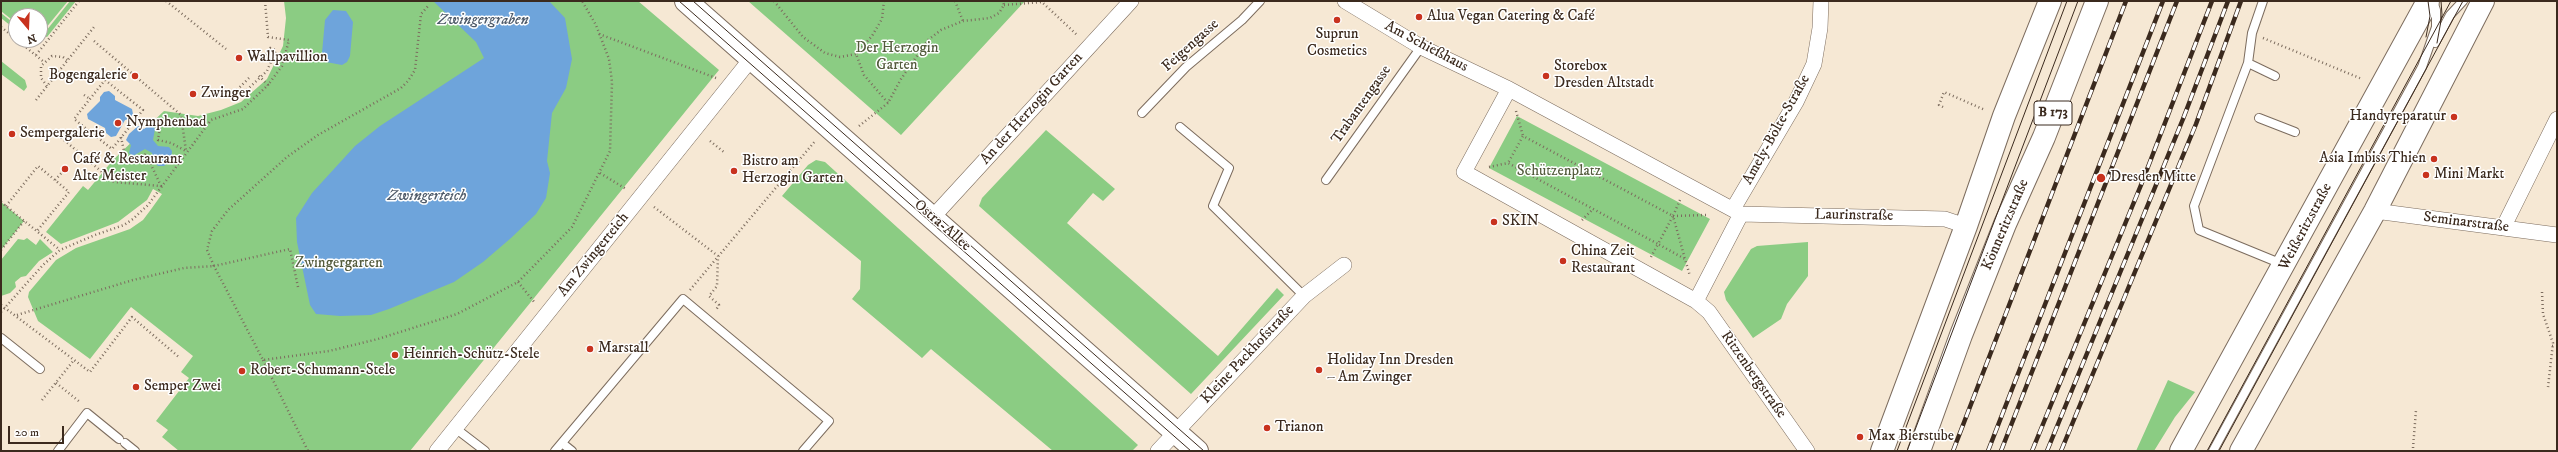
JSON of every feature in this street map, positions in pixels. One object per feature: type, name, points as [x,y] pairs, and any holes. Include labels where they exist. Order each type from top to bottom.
[{"type":"main road","name":"Ostra-Allee","points":[[686,1],[751,60],[1197,451]]},
{"type":"main road","name":"B 173","points":[[1882,451],[1966,226],[1998,115],[2050,1]]},
{"type":"main road","name":"Könneritzstraße","points":[[1919,451],[1969,314],[2005,224],[2044,137],[2096,1]]},
{"type":"main road","name":"Weißeritzstraße","points":[[2181,451],[2285,266],[2428,1]]},
{"type":"main road","points":[[2241,451],[2375,211],[2483,1]]},
{"type":"street","name":"An der Herzogin Garten","points":[[932,218],[1131,1]]},
{"type":"street","name":"Am Schießhaus","points":[[1344,1],[1421,47],[1509,89]]},
{"type":"street","name":"Amely-Bölte-Straße","points":[[1737,212],[1796,102],[1814,64],[1820,28],[1821,1]]},
{"type":"street","name":"Am Zwingerteich","points":[[437,451],[751,60]]},
{"type":"street","points":[[1509,89],[1737,212],[1696,301],[1464,172],[1509,89]]},
{"type":"street","points":[[2503,228],[2557,119]]},
{"type":"street","name":"Seminarstraße","points":[[2375,211],[2557,235]]},
{"type":"street","name":"Laurinstraße","points":[[1737,212],[1945,219],[1966,226]]},
{"type":"street","name":"Kleine Packhofstraße","points":[[1158,451],[1304,296],[1344,265]]},
{"type":"street","name":"Ritzenbergstraße","points":[[1696,301],[1709,312],[1807,451]]},
{"type":"lane","name":"Feigengasse","points":[[1142,113],[1186,67],[1242,20],[1260,1]]},
{"type":"lane","points":[[2263,1],[2252,33],[2248,64],[2194,206],[2199,230],[2285,266]]},
{"type":"lane","points":[[2417,76],[2436,27],[2436,10],[2433,1]]},
{"type":"lane","points":[[2213,451],[2450,15],[2463,1]]},
{"type":"lane","name":"Trabantengasse","points":[[1326,180],[1421,47]]},
{"type":"lane","points":[[2248,64],[2275,76]]},
{"type":"lane","points":[[2260,118],[2295,132]]},
{"type":"lane","points":[[1180,127],[1228,168],[1213,206],[1304,296]]},
{"type":"lane","points":[[556,451],[683,299],[829,421],[803,451]]},
{"type":"lane","points":[[1,338],[40,369]]},
{"type":"lane","points":[[58,451],[87,414],[135,451]]},
{"type":"lane","points":[[455,428],[485,451]]},
{"type":"lane","points":[[562,443],[572,451]]},
{"type":"path","points":[[36,55],[79,1]]},
{"type":"path","points":[[166,1],[226,49]]},
{"type":"path","points":[[1,312],[43,265],[60,250],[95,234],[124,225],[148,204],[186,151],[211,120],[243,109],[268,85],[282,66],[289,40],[268,37],[265,1]]},
{"type":"path","points":[[263,360],[329,351],[378,339],[456,314],[518,282],[572,227],[610,151],[612,82],[609,59],[599,33],[582,1]]},
{"type":"path","points":[[774,1],[803,37],[826,53],[840,57],[856,54],[872,36],[882,19],[884,1]]},
{"type":"path","points":[[955,1],[963,21]]},
{"type":"path","points":[[844,140],[888,103],[905,73],[928,40],[942,30],[963,21],[990,18],[999,13],[1004,5],[1003,1]]},
{"type":"path","points":[[1004,5],[1042,2],[1090,46]]},
{"type":"path","points":[[308,451],[207,250],[212,231],[228,210],[287,157],[318,135],[401,88],[408,81],[415,70],[421,14],[428,6]]},
{"type":"path","points":[[36,100],[94,27]]},
{"type":"path","points":[[599,33],[718,80]]},
{"type":"path","points":[[2252,33],[2364,80]]},
{"type":"path","points":[[94,41],[181,115],[186,151]]},
{"type":"path","points":[[28,48],[44,62]]},
{"type":"path","points":[[249,78],[233,94],[236,100],[267,71],[276,50],[270,48],[260,64]]},
{"type":"path","points":[[856,54],[864,75],[888,103]]},
{"type":"path","points":[[47,86],[43,82],[39,72],[44,62],[52,56],[63,57],[67,60]]},
{"type":"path","points":[[58,72],[62,76]]},
{"type":"path","points":[[257,74],[268,85]]},
{"type":"path","points":[[105,80],[143,110],[112,149],[74,119],[90,99],[105,80]]},
{"type":"path","points":[[1943,107],[1939,105],[1944,92],[1998,115]]},
{"type":"path","points":[[84,95],[90,99]]},
{"type":"path","points":[[135,120],[142,122],[150,120]]},
{"type":"path","points":[[156,120],[160,127],[158,140],[171,143],[186,151]]},
{"type":"path","points":[[58,135],[114,182],[161,186]]},
{"type":"path","points":[[1685,259],[1508,164],[1523,136],[1672,216],[1685,259],[1696,301]]},
{"type":"path","points":[[121,137],[124,151]]},
{"type":"path","points":[[710,141],[725,153]]},
{"type":"path","points":[[699,280],[811,145]]},
{"type":"path","points":[[126,158],[131,159],[146,154],[161,186]]},
{"type":"path","points":[[6,206],[38,166],[69,192],[37,231]]},
{"type":"path","points":[[55,180],[65,169]]},
{"type":"path","points":[[600,173],[667,215],[718,256]]},
{"type":"path","points":[[1,202],[60,250]]},
{"type":"path","points":[[1658,244],[1672,216]]},
{"type":"path","points":[[1,250],[24,221]]},
{"type":"path","points":[[17,315],[133,280],[184,268],[214,266],[290,249],[298,287]]},
{"type":"path","points":[[708,320],[720,305],[709,296],[717,286],[718,256]]},
{"type":"path","points":[[518,282],[532,301],[548,312]]},
{"type":"path","points":[[2542,292],[2543,314],[2552,346],[2548,387]]},
{"type":"path","points":[[1,305],[17,315],[90,372],[132,318],[180,358]]},
{"type":"path","points":[[2552,346],[2557,346]]},
{"type":"path","points":[[42,400],[74,360]]},
{"type":"path","points":[[56,383],[84,405]]},
{"type":"path","points":[[2413,448],[2416,410]]},
{"type":"green space","points":[[1,1],[68,1],[48,25],[48,8],[8,8],[8,17],[1,11]]},
{"type":"green space","points":[[70,1],[76,1],[48,36],[48,28]]},
{"type":"green space","name":"Zwingergarten","points":[[284,1],[638,1],[719,70],[410,451],[179,451],[162,437],[168,430],[156,421],[189,378],[181,372],[193,356],[131,307],[90,359],[38,321],[28,297],[29,292],[56,260],[76,248],[130,229],[143,220],[152,208],[162,194],[153,189],[147,200],[118,222],[61,244],[46,232],[83,186],[88,190],[113,160],[164,111],[198,116],[221,110],[241,102],[267,79],[283,46],[286,18]]},
{"type":"green space","name":"Der Herzogin Garten","points":[[748,1],[1025,1],[901,135]]},
{"type":"green space","points":[[1,13],[8,19],[8,24],[1,18]]},
{"type":"green space","points":[[1,61],[25,80],[27,87],[24,91],[1,74]]},
{"type":"green space","name":"Schützenplatz","points":[[1517,116],[1710,219],[1682,271],[1489,168]]},
{"type":"green space","points":[[1046,130],[1115,189],[1103,201],[1093,193],[1067,223],[1218,356],[1277,288],[1284,295],[1191,394],[979,206],[982,198]]},
{"type":"green space","points":[[816,160],[825,162],[1138,445],[1132,451],[1053,451],[931,349],[922,358],[852,299],[860,289],[861,261],[782,196],[808,165]]},
{"type":"green space","points":[[1,202],[24,221],[1,250]]},
{"type":"green space","points":[[27,238],[36,245],[40,239],[53,252],[39,261],[26,276],[21,277],[15,282],[16,287],[10,293],[1,296],[1,260],[18,239],[24,240]]},
{"type":"green space","points":[[1808,242],[1808,276],[1787,304],[1781,319],[1753,338],[1726,300],[1724,292],[1751,249],[1757,246]]},
{"type":"green space","points":[[2168,380],[2195,392],[2175,417],[2154,451],[2136,451]]},
{"type":"water","name":"Zwingerteich","points":[[433,1],[549,1],[565,18],[572,59],[566,88],[552,113],[547,161],[550,173],[546,198],[536,214],[511,238],[483,262],[454,282],[371,315],[340,316],[316,314],[310,305],[297,242],[296,218],[312,193],[355,146],[380,126],[484,58],[476,42]]},
{"type":"water","points":[[333,10],[346,11],[353,22],[350,56],[347,62],[342,65],[326,62],[322,53],[325,20]]},
{"type":"water","points":[[109,91],[115,96],[115,100],[132,109],[133,114],[129,119],[125,120],[116,136],[111,137],[106,133],[105,128],[88,119],[87,114],[100,101],[100,97],[104,92]]},
{"type":"water","points":[[151,123],[155,129],[153,140],[158,146],[169,147],[172,151],[171,160],[164,166],[158,166],[155,163],[152,153],[145,149],[133,156],[129,153],[131,145],[126,140],[129,134],[138,126],[144,129]]},
{"type":"tram line","points":[[679,1],[1191,451]]},
{"type":"tram line","points":[[693,1],[1204,451]]},
{"type":"tram line","points":[[1897,451],[2067,1]]},
{"type":"tram line","points":[[1907,451],[2078,1]]},
{"type":"tram line","points":[[2426,37],[2430,16],[2428,1]]},
{"type":"tram line","points":[[2437,43],[2442,15],[2441,1]]},
{"type":"tram line","points":[[2207,451],[2451,1]]},
{"type":"tram line","points":[[2219,451],[2463,1]]},
{"type":"railway","points":[[1953,451],[2126,1]]},
{"type":"railway","points":[[1988,451],[2163,1]]},
{"type":"railway","points":[[2001,451],[2177,1]]},
{"type":"railway","points":[[2032,451],[2141,185],[2212,1]]},
{"type":"railway","points":[[2047,451],[2183,119],[2228,1]]},
{"type":"railway","points":[[2061,451],[2196,124],[2241,1]]},
{"type":"place","name":"Alua Vegan Catering & Café","points":[[1419,17]]},
{"type":"place","name":"Suprun Cosmetics","points":[[1337,20]]},
{"type":"place","name":"Wallpavillion","points":[[239,58]]},
{"type":"place","name":"Bogengalerie","points":[[135,76]]},
{"type":"place","name":"Storebox Dresden Altstadt","points":[[1546,76]]},
{"type":"place","name":"Zwinger","points":[[193,94]]},
{"type":"place","name":"Handyreparatur","points":[[2454,117]]},
{"type":"place","name":"Nymphenbad","points":[[118,123]]},
{"type":"place","name":"Sempergalerie","points":[[12,134]]},
{"type":"place","name":"Asia Imbiss Thien","points":[[2434,159]]},
{"type":"place","name":"Café & Restaurant Alte Meister","points":[[65,169]]},
{"type":"place","name":"Bistro am Herzogin Garten","points":[[734,171]]},
{"type":"place","name":"Mini Markt","points":[[2426,175]]},
{"type":"place","name":"Dresden Mitte","points":[[2101,178]]},
{"type":"place","name":"SKIN","points":[[1494,222]]},
{"type":"place","name":"China Zeit Restaurant","points":[[1563,261]]},
{"type":"place","name":"Marstall","points":[[590,349]]},
{"type":"place","name":"Heinrich-Schütz-Stele","points":[[395,355]]},
{"type":"place","name":"Holiday Inn Dresden – Am Zwinger","points":[[1319,370]]},
{"type":"place","name":"Robert-Schumann-Stele","points":[[242,371]]},
{"type":"place","name":"Semper Zwei","points":[[136,387]]},
{"type":"place","name":"Trianon","points":[[1267,428]]},
{"type":"place","name":"Max Bierstube","points":[[1860,437]]},
{"type":"water label","name":"Zwingergraben","points":[[483,21]]}]
